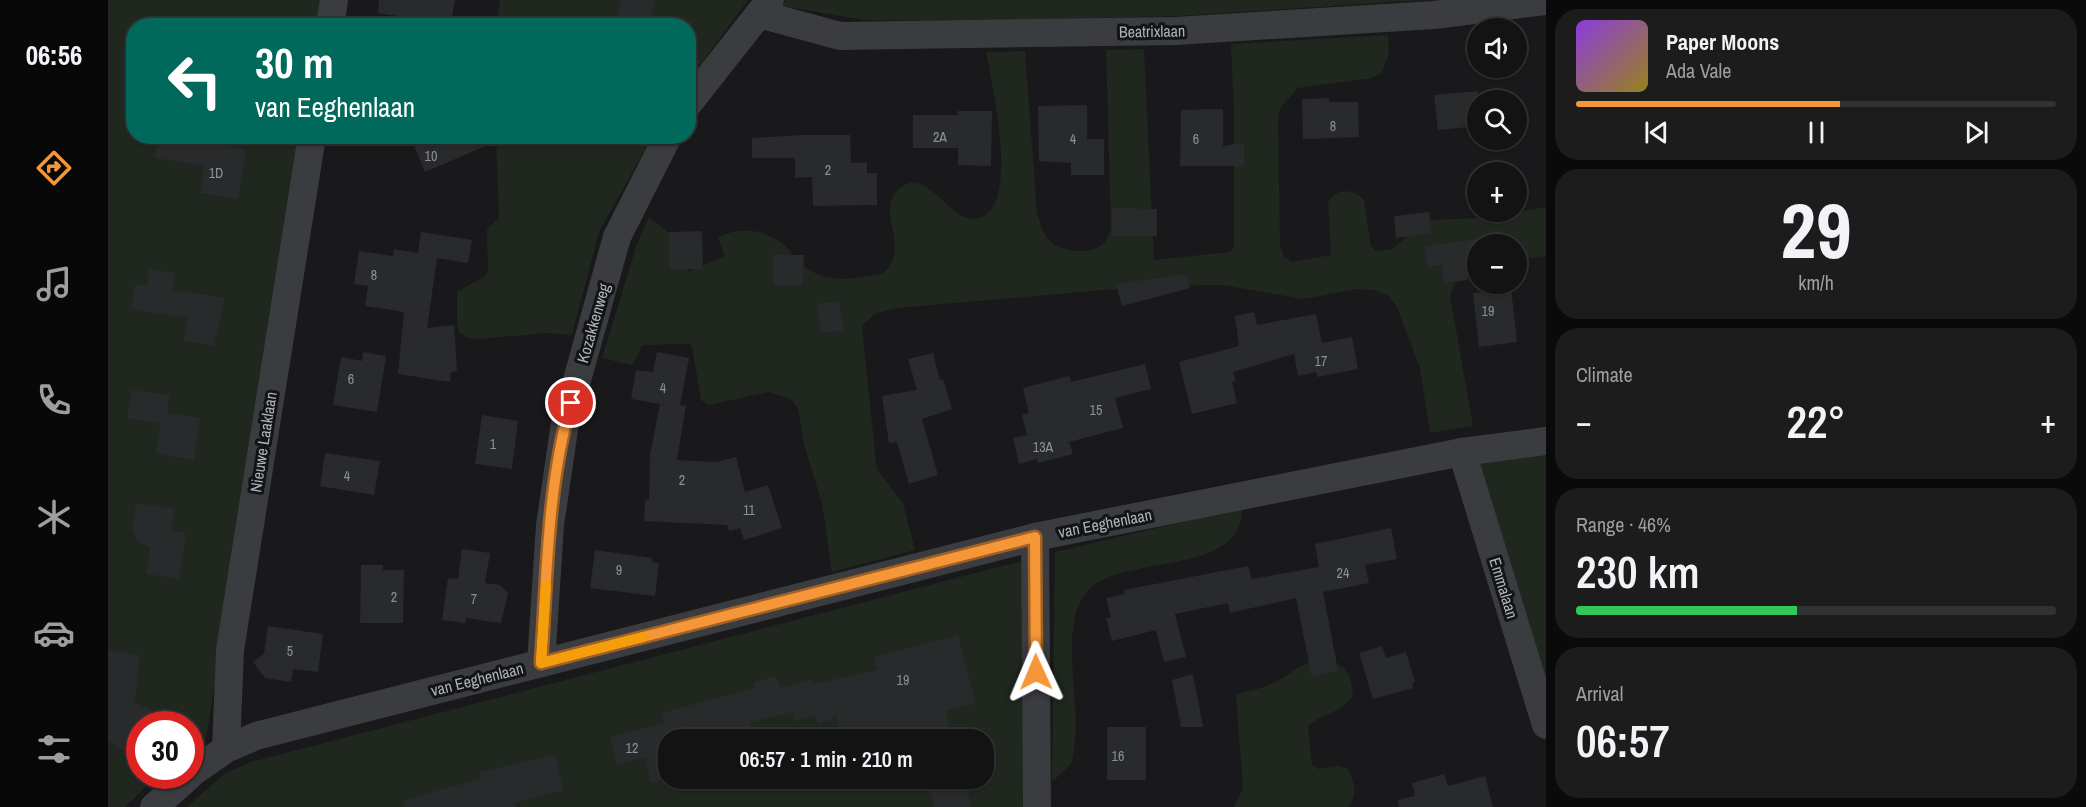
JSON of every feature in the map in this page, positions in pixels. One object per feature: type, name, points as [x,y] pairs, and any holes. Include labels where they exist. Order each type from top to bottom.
[{"type":"street","points":[[331,18],[334,0]]},
{"type":"street","name":"Beatrixlaan","points":[[765,7],[840,36],[1175,31],[1434,15],[1546,1]]},
{"type":"street","points":[[696,94],[765,7]]},
{"type":"street","name":"Nieuwe Laaklaan","points":[[226,749],[230,650],[311,144]]},
{"type":"street","name":"Kozakkenweg","points":[[541,663],[550,525],[565,423],[617,237],[664,144]]},
{"type":"street","name":"van Eeghenlaan","points":[[204,765],[226,749],[256,736],[1035,537],[1461,452],[1546,441]]},
{"type":"street","name":"Emmalaan","points":[[1461,452],[1546,725]]},
{"type":"street","points":[[1035,537],[1037,807]]},
{"type":"street","name":"van Eeghenlaan","points":[[154,807],[174,789]]},
{"type":"shaded area","points":[[108,0],[327,0],[323,18],[126,18],[126,144],[303,144],[206,738],[204,739],[204,711],[126,711],[126,789],[144,789],[125,807],[108,807]]},
{"type":"shaded area","points":[[500,0],[748,0],[696,71],[696,18],[497,18]]},
{"type":"shaded area","points":[[786,0],[1426,0],[1177,16],[986,21],[864,20],[782,6]]},
{"type":"shaded area","points":[[1388,35],[1389,54],[1382,73],[1372,78],[1298,88],[1281,107],[1278,116],[1280,247],[1284,257],[1292,262],[1331,255],[1328,202],[1331,197],[1340,192],[1350,192],[1364,200],[1371,246],[1376,251],[1393,249],[1420,224],[1429,220],[1467,218],[1467,222],[1527,222],[1527,210],[1546,207],[1546,256],[1527,259],[1527,234],[1467,234],[1467,269],[1460,271],[1450,295],[1473,426],[1430,433],[1420,368],[1396,305],[1388,296],[1374,290],[1357,289],[1303,299],[1223,285],[1149,286],[898,308],[876,313],[862,326],[876,463],[877,469],[903,503],[915,550],[832,572],[822,503],[804,445],[798,409],[791,399],[769,392],[708,405],[701,400],[692,346],[688,344],[643,345],[632,365],[602,358],[637,244],[649,217],[670,234],[689,272],[725,256],[718,238],[734,232],[751,231],[767,235],[783,244],[813,272],[838,279],[882,274],[891,264],[895,253],[890,209],[892,199],[898,190],[909,183],[920,184],[930,189],[961,215],[972,219],[984,216],[994,205],[1000,186],[1001,164],[997,113],[986,52],[1025,51],[1037,213],[1044,232],[1051,242],[1070,250],[1085,251],[1099,247],[1108,237],[1111,230],[1106,50],[1144,49],[1154,260],[1229,252],[1234,248],[1234,114],[1231,44]]},
{"type":"shaded area","points":[[496,144],[648,144],[599,232],[572,335],[547,333],[478,339],[466,337],[459,332],[457,292],[485,276],[488,270],[487,229],[499,218]]},
{"type":"shaded area","points":[[1546,450],[1546,688],[1472,459]]},
{"type":"shaded area","points":[[1242,508],[1237,530],[1224,544],[1204,554],[1180,561],[1128,571],[1106,578],[1089,589],[1080,603],[1074,620],[1072,640],[1076,723],[1072,761],[1052,782],[1055,552]]},
{"type":"shaded area","points":[[1022,561],[1025,807],[187,807],[224,774],[251,762]]},
{"type":"shaded area","points":[[1314,660],[1338,664],[1347,672],[1352,686],[1353,696],[1347,702],[1308,726],[1312,765],[1318,769],[1338,766],[1348,769],[1354,788],[1349,807],[1234,807],[1243,788],[1236,696],[1283,678]]},
{"type":"building","points":[[379,0],[455,0],[452,18],[411,18],[378,13]]},
{"type":"building","points":[[620,0],[655,0],[652,18],[617,18]]},
{"type":"building","points":[[1467,92],[1467,127],[1438,130],[1434,95]]},
{"type":"building","points":[[1329,98],[1329,102],[1358,102],[1359,137],[1303,139],[1302,99]]},
{"type":"building","points":[[1087,105],[1087,139],[1104,139],[1104,175],[1071,175],[1071,163],[1039,161],[1038,106]]},
{"type":"building","points":[[1223,109],[1223,146],[1244,143],[1244,166],[1180,166],[1181,110]]},
{"type":"building","points":[[958,111],[992,111],[991,166],[958,165],[958,148],[913,148],[913,115],[958,115]]},
{"type":"building","points":[[850,135],[851,163],[867,162],[867,173],[877,173],[877,205],[813,206],[812,177],[795,178],[795,158],[752,158],[752,138]]},
{"type":"building","points":[[157,144],[216,144],[246,149],[238,199],[200,193],[204,166],[155,158]]},
{"type":"building","points":[[413,144],[490,144],[425,172]]},
{"type":"building","points":[[1112,208],[1157,209],[1157,236],[1112,236]]},
{"type":"building","points":[[1429,212],[1431,233],[1396,238],[1394,216]]},
{"type":"building","points":[[702,231],[703,269],[669,270],[669,232]]},
{"type":"building","points":[[421,232],[472,240],[468,263],[437,258],[427,328],[454,325],[457,371],[451,372],[450,382],[398,374],[404,312],[365,306],[368,286],[354,284],[359,251],[393,256],[394,249],[418,253]]},
{"type":"building","points":[[1467,240],[1467,280],[1444,283],[1442,265],[1427,267],[1425,246]]},
{"type":"building","points":[[773,255],[804,255],[803,286],[773,285]]},
{"type":"building","points":[[149,269],[175,273],[173,290],[225,298],[214,346],[183,341],[187,318],[131,309],[135,284],[147,286]]},
{"type":"building","points":[[1187,274],[1190,288],[1122,306],[1116,284]]},
{"type":"building","points":[[1473,294],[1512,294],[1517,342],[1479,347]]},
{"type":"building","points":[[839,301],[844,330],[821,333],[816,304]]},
{"type":"building","points":[[1254,312],[1257,325],[1316,314],[1322,343],[1352,337],[1358,369],[1317,377],[1316,372],[1298,376],[1294,354],[1233,372],[1236,381],[1232,382],[1237,403],[1192,414],[1179,362],[1239,346],[1235,316]]},
{"type":"building","points":[[363,352],[386,356],[377,412],[333,405],[341,357],[362,361]]},
{"type":"building","points":[[657,352],[689,358],[680,405],[686,406],[677,460],[716,462],[736,457],[745,492],[768,485],[782,528],[744,540],[740,528],[729,531],[727,525],[644,521],[645,499],[649,500],[650,455],[660,404],[631,399],[636,370],[653,372]]},
{"type":"building","points":[[933,353],[940,380],[943,379],[952,409],[922,419],[938,475],[909,484],[897,442],[889,443],[882,396],[917,390],[908,359]]},
{"type":"building","points":[[1145,364],[1151,389],[1115,398],[1123,428],[1069,442],[1073,454],[1038,463],[1037,459],[1019,464],[1013,438],[1027,435],[1022,415],[1029,413],[1023,388],[1069,376],[1071,382]]},
{"type":"building","points":[[132,390],[170,395],[167,413],[200,418],[194,460],[156,454],[160,424],[127,418]]},
{"type":"building","points":[[482,415],[518,421],[512,469],[475,464]]},
{"type":"building","points":[[325,453],[380,461],[374,495],[320,486]]},
{"type":"building","points":[[136,503],[175,509],[171,531],[186,533],[179,579],[146,574],[150,548],[138,541],[132,530]]},
{"type":"building","points":[[1391,528],[1397,559],[1365,565],[1369,583],[1323,592],[1338,670],[1312,678],[1296,598],[1230,613],[1228,603],[1175,614],[1186,657],[1164,662],[1156,630],[1112,641],[1106,618],[1111,617],[1106,598],[1125,594],[1124,590],[1248,566],[1252,579],[1319,567],[1315,544]]},
{"type":"building","points":[[462,549],[490,553],[485,583],[500,585],[508,593],[501,623],[466,618],[465,623],[442,620],[448,578],[458,579]]},
{"type":"building","points":[[595,550],[652,558],[652,562],[659,563],[655,596],[590,588]]},
{"type":"building","points":[[361,565],[383,565],[383,570],[404,570],[403,623],[360,623]]},
{"type":"building","points":[[268,626],[323,634],[318,672],[293,669],[291,682],[265,678],[253,662],[264,654]]},
{"type":"building","points":[[958,635],[976,704],[946,710],[950,729],[840,729],[837,716],[818,725],[815,716],[794,721],[792,712],[750,723],[751,729],[658,729],[658,781],[651,783],[645,758],[617,765],[610,737],[664,723],[661,713],[755,688],[754,682],[776,676],[780,688],[812,679],[814,684],[877,670],[874,657]]},
{"type":"building","points":[[1382,646],[1386,658],[1406,652],[1415,682],[1412,683],[1413,688],[1373,699],[1359,653]]},
{"type":"building","points":[[108,650],[140,655],[135,702],[152,711],[126,711],[126,752],[108,741]]},
{"type":"building","points":[[1193,674],[1203,727],[1181,727],[1172,680]]},
{"type":"building","points":[[1107,727],[1146,727],[1146,780],[1107,780]]},
{"type":"building","points":[[555,755],[564,790],[515,803],[516,807],[404,807],[403,800],[481,779],[479,772]]},
{"type":"building","points":[[1444,774],[1448,786],[1485,776],[1493,807],[1399,807],[1398,800],[1415,796],[1412,783]]},
{"type":"building","points":[[930,789],[967,789],[971,807],[934,807]]},
{"type":"slow traffic","points":[[546,586],[541,663],[643,637]]},
{"type":"route","points":[[571,403],[565,423],[550,525],[541,663],[1035,537],[1036,672]]}]
